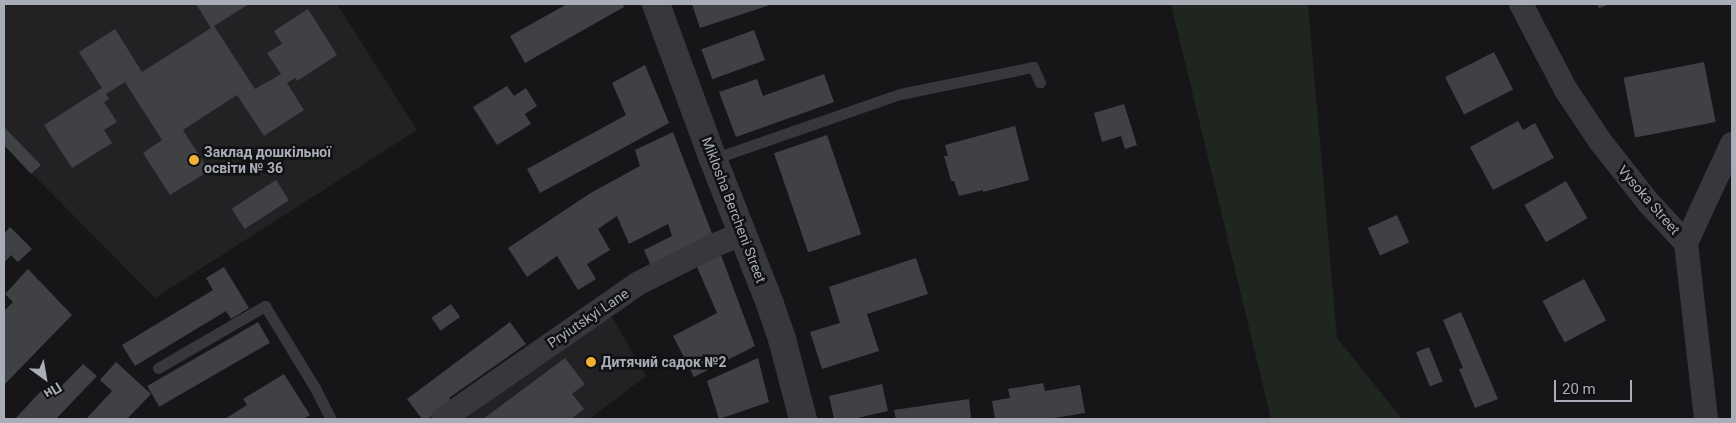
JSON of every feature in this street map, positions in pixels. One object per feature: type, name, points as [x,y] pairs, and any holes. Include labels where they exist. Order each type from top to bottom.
[{"type":"street","name":"Miklosha Bercheni Street","points":[[656,4],[782,339],[804,419]]},
{"type":"street","name":"Vysoka Street","points":[[1521,4],[1566,90],[1600,142],[1648,202],[1686,243],[1706,419]]},
{"type":"street","points":[[1686,243],[1732,144]]},
{"type":"street","name":"Pryiutskyi Lane","points":[[443,419],[637,284],[715,244],[742,234]]},
{"type":"lane","points":[[713,159],[900,94],[1033,67],[1040,83]]},
{"type":"lane","points":[[158,368],[265,306],[315,388],[331,419]]},
{"type":"shaded area","name":"Заклад дошкільної освіти № 36","points":[[4,4],[337,4],[417,130],[155,298],[4,145]]},
{"type":"shaded area","points":[[1171,4],[1308,4],[1337,338],[1402,419],[1271,419]]},
{"type":"shaded area","name":"Дитячий садок №2","points":[[611,315],[646,376],[589,419],[464,419]]},
{"type":"building","points":[[196,4],[249,4],[214,26],[255,89],[281,74],[267,53],[282,44],[274,31],[308,9],[337,55],[297,81],[295,78],[287,83],[304,110],[264,136],[237,95],[183,130],[209,171],[170,195],[143,153],[162,140],[125,82],[106,94],[109,99],[104,102],[117,122],[104,130],[112,143],[72,168],[44,125],[102,88],[79,52],[115,29],[142,72],[211,28]]},
{"type":"building","points":[[567,4],[623,4],[624,7],[525,63],[510,36]]},
{"type":"building","points":[[692,4],[773,4],[700,28]]},
{"type":"building","points":[[1597,4],[1610,4],[1599,8]]},
{"type":"building","points":[[754,30],[765,60],[712,79],[701,49]]},
{"type":"building","points":[[1494,52],[1513,89],[1464,114],[1445,77]]},
{"type":"building","points":[[1704,62],[1716,122],[1635,138],[1624,78]]},
{"type":"building","points":[[645,65],[669,123],[540,193],[527,169],[626,115],[612,83]]},
{"type":"building","points":[[824,74],[834,102],[736,137],[719,92],[757,79],[763,96]]},
{"type":"building","points":[[507,86],[514,96],[526,88],[537,106],[525,114],[531,124],[497,145],[473,107]]},
{"type":"building","points":[[1124,104],[1137,145],[1125,149],[1121,136],[1102,142],[1094,113]]},
{"type":"building","points":[[1518,121],[1523,130],[1535,123],[1554,158],[1493,190],[1470,147]]},
{"type":"building","points":[[1015,126],[1029,180],[959,196],[954,181],[951,181],[944,156],[948,156],[945,145]]},
{"type":"building","points":[[4,127],[41,165],[31,174],[4,145]]},
{"type":"building","points":[[673,132],[713,236],[651,266],[644,250],[672,236],[668,224],[629,244],[617,216],[598,229],[610,250],[587,264],[596,279],[578,290],[557,256],[527,277],[508,248],[589,194],[640,166],[635,150]]},
{"type":"building","points":[[827,135],[861,234],[808,253],[774,153]]},
{"type":"building","points":[[276,180],[289,200],[245,229],[232,209]]},
{"type":"building","points":[[1566,181],[1588,218],[1546,242],[1524,205]]},
{"type":"building","points":[[1397,215],[1409,242],[1380,255],[1368,228]]},
{"type":"building","points":[[10,227],[32,249],[18,262],[11,255],[4,263],[4,234]]},
{"type":"building","points":[[721,255],[755,346],[694,377],[673,336],[717,313],[697,267]]},
{"type":"building","points":[[916,258],[928,294],[867,314],[879,351],[822,369],[810,332],[840,323],[829,287]]},
{"type":"building","points":[[224,267],[249,308],[231,319],[226,311],[135,366],[122,345],[213,290],[206,278]]},
{"type":"building","points":[[28,269],[72,315],[4,385],[4,311],[13,302],[5,294]]},
{"type":"building","points":[[1584,279],[1606,320],[1565,343],[1543,301]]},
{"type":"building","points":[[451,304],[460,317],[441,331],[431,318]]},
{"type":"building","points":[[1461,312],[1498,399],[1475,408],[1459,369],[1463,368],[1443,320]]},
{"type":"building","points":[[258,322],[270,343],[159,407],[147,386]]},
{"type":"building","points":[[510,322],[526,344],[449,398],[452,402],[427,419],[422,419],[407,399]]},
{"type":"building","points":[[1429,347],[1443,381],[1430,387],[1416,352]]},
{"type":"building","points":[[565,358],[585,384],[572,394],[584,409],[571,419],[483,419]]},
{"type":"building","points":[[758,358],[769,402],[719,419],[707,381]]},
{"type":"building","points":[[116,362],[151,394],[127,419],[86,419],[112,391],[100,380]]},
{"type":"building","points":[[83,364],[97,376],[56,419],[15,419],[42,390],[50,398]]},
{"type":"building","points":[[284,374],[310,415],[303,419],[225,419],[247,405],[243,399]]},
{"type":"building","points":[[1043,383],[1045,391],[1080,385],[1085,413],[1048,419],[995,419],[992,401],[1010,398],[1008,389]]},
{"type":"building","points":[[882,384],[888,411],[853,419],[834,419],[829,396]]},
{"type":"building","points":[[969,399],[971,419],[896,419],[894,410]]},
{"type":"place","name":"Заклад дошкільної освіти № 36","points":[[194,160]]},
{"type":"place","name":"Дитячий садок №2","points":[[591,362]]}]
